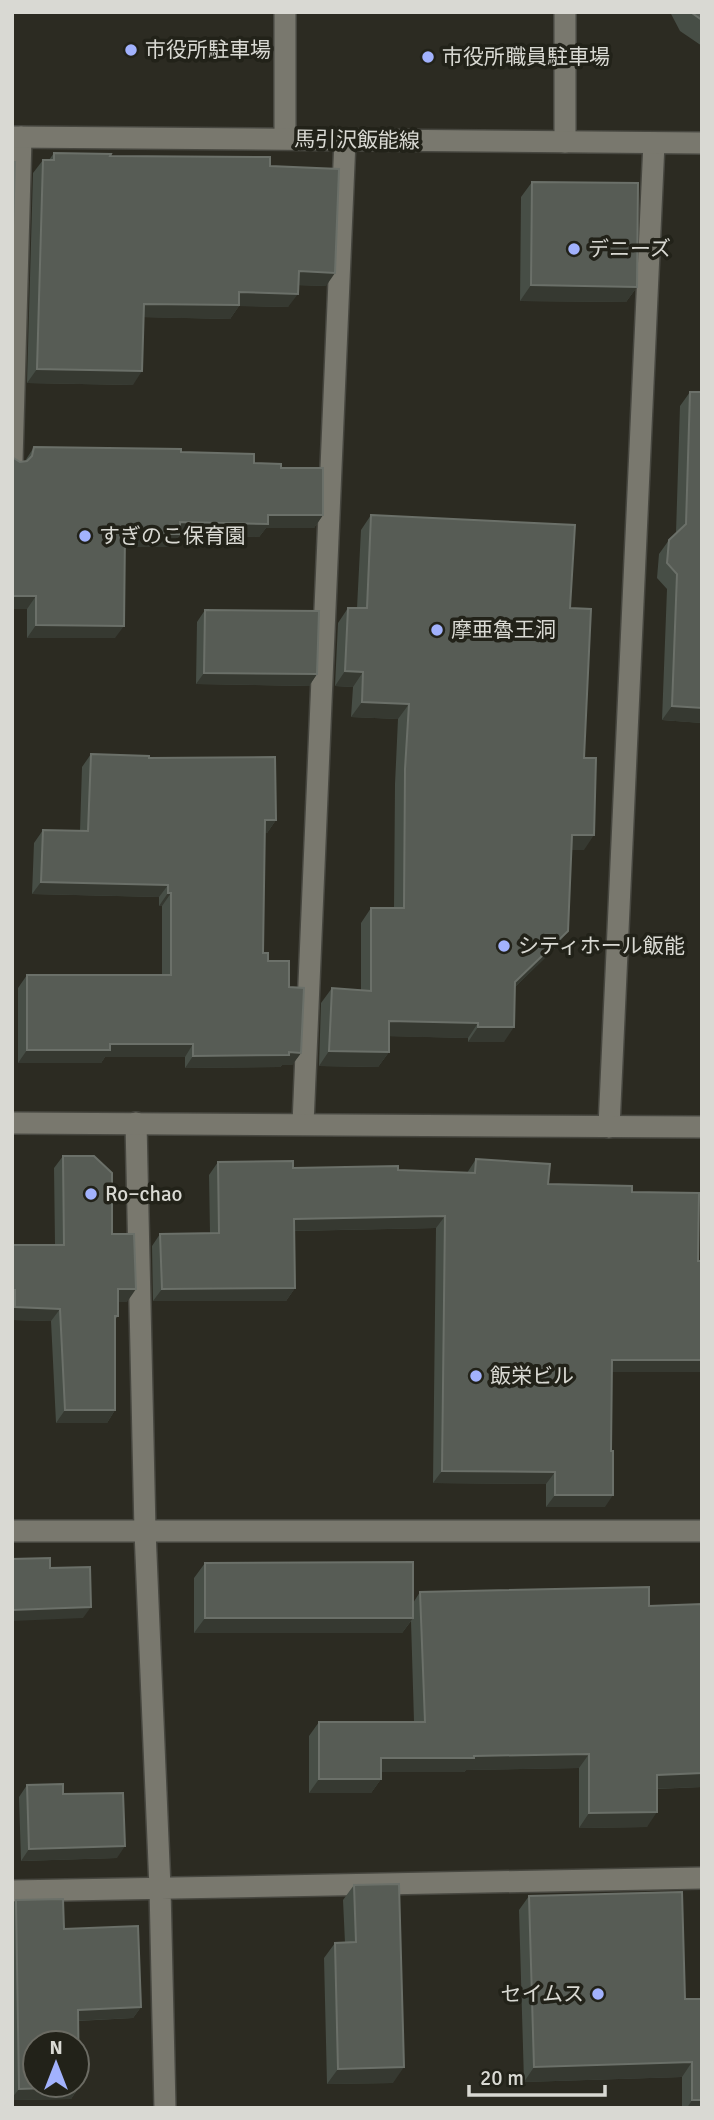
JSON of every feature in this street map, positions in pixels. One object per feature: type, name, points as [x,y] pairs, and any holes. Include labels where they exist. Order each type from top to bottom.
[{"type":"street","points":[[285,12],[285,138]]},
{"type":"street","points":[[565,12],[565,142]]},
{"type":"street","points":[[12,462],[17,137]]},
{"type":"street","name":"馬引沢飯能線","points":[[17,137],[702,143]]},
{"type":"street","points":[[303,1124],[345,140]]},
{"type":"street","points":[[609,1128],[654,143]]},
{"type":"street","points":[[12,1123],[702,1127]]},
{"type":"street","points":[[136,1123],[145,1531],[160,1888],[165,2108]]},
{"type":"street","points":[[12,1531],[702,1531]]},
{"type":"street","points":[[12,1891],[702,1878]]},
{"type":"building","points":[[702,12],[702,20],[692,13]]},
{"type":"building","points":[[54,153],[270,157],[270,166],[339,169],[335,273],[299,271],[298,294],[239,292],[239,305],[144,304],[142,371],[37,369],[43,160],[54,160]]},
{"type":"building","points":[[12,162],[15,162],[12,257]]},
{"type":"building","name":"デニーズ","points":[[532,182],[638,183],[637,287],[531,285]]},
{"type":"building","points":[[690,392],[702,392],[702,708],[672,706],[677,574],[667,563],[669,540],[686,524]]},
{"type":"building","points":[[34,447],[181,449],[181,452],[254,454],[254,463],[281,464],[281,468],[323,468],[323,515],[268,515],[268,524],[180,522],[180,534],[125,534],[124,626],[36,625],[36,596],[12,596],[12,457],[20,462],[27,461],[32,456]]},
{"type":"building","points":[[371,515],[575,525],[570,608],[591,609],[584,758],[596,758],[594,835],[572,835],[568,931],[515,982],[514,1027],[478,1027],[478,1023],[389,1021],[389,1052],[329,1051],[332,988],[371,991],[371,908],[404,908],[405,769],[409,704],[362,702],[363,672],[345,671],[348,608],[367,608]]},
{"type":"building","points":[[205,610],[319,611],[317,674],[204,673]]},
{"type":"building","points":[[91,754],[149,758],[275,757],[276,820],[265,820],[263,953],[268,953],[268,961],[289,961],[289,987],[304,988],[301,1053],[193,1056],[193,1044],[110,1044],[110,1050],[27,1050],[27,975],[171,975],[171,893],[168,893],[168,885],[41,882],[43,830],[88,831]]},
{"type":"building","points":[[63,1156],[94,1156],[112,1173],[112,1234],[134,1234],[136,1289],[118,1289],[118,1316],[115,1316],[115,1410],[65,1410],[60,1309],[15,1307],[15,1290],[12,1290],[12,1245],[64,1245]]},
{"type":"building","points":[[476,1159],[550,1164],[548,1184],[632,1186],[632,1192],[699,1193],[698,1261],[702,1261],[702,1360],[612,1360],[613,1495],[555,1495],[555,1472],[442,1471],[445,1216],[294,1219],[295,1288],[162,1289],[160,1234],[219,1233],[218,1162],[293,1161],[293,1168],[398,1166],[398,1170],[475,1173]]},
{"type":"building","points":[[50,1558],[50,1568],[90,1567],[91,1607],[12,1610],[12,1559]]},
{"type":"building","points":[[413,1562],[413,1618],[205,1618],[205,1563]]},
{"type":"building","points":[[649,1587],[649,1606],[702,1604],[702,1773],[657,1775],[657,1812],[589,1813],[589,1754],[381,1758],[381,1779],[319,1779],[319,1722],[425,1722],[420,1592]]},
{"type":"building","points":[[63,1784],[63,1794],[123,1793],[125,1846],[29,1849],[27,1785]]},
{"type":"building","points":[[399,1884],[404,2067],[338,2069],[335,1943],[356,1942],[354,1885]]},
{"type":"building","name":"セイムス","points":[[682,1892],[685,1999],[702,1999],[702,2100],[692,2100],[692,2062],[534,2067],[529,1896]]},
{"type":"building","points":[[63,1899],[64,1929],[138,1926],[141,2007],[78,2010],[78,2029],[21,2029],[19,2089],[16,1900]]},
{"type":"place","name":"市役所駐車場","points":[[131,50]]},
{"type":"place","name":"市役所職員駐車場","points":[[428,57]]},
{"type":"place","name":"デニーズ","points":[[574,249]]},
{"type":"place","name":"すぎのこ保育園","points":[[85,536]]},
{"type":"place","name":"摩亜魯王洞","points":[[437,630]]},
{"type":"place","name":"シティホール飯能","points":[[504,946]]},
{"type":"place","name":"Ro−chao","points":[[91,1194]]},
{"type":"place","name":"飯栄ビル","points":[[476,1376]]},
{"type":"place","name":"セイムス","points":[[598,1994]]}]
